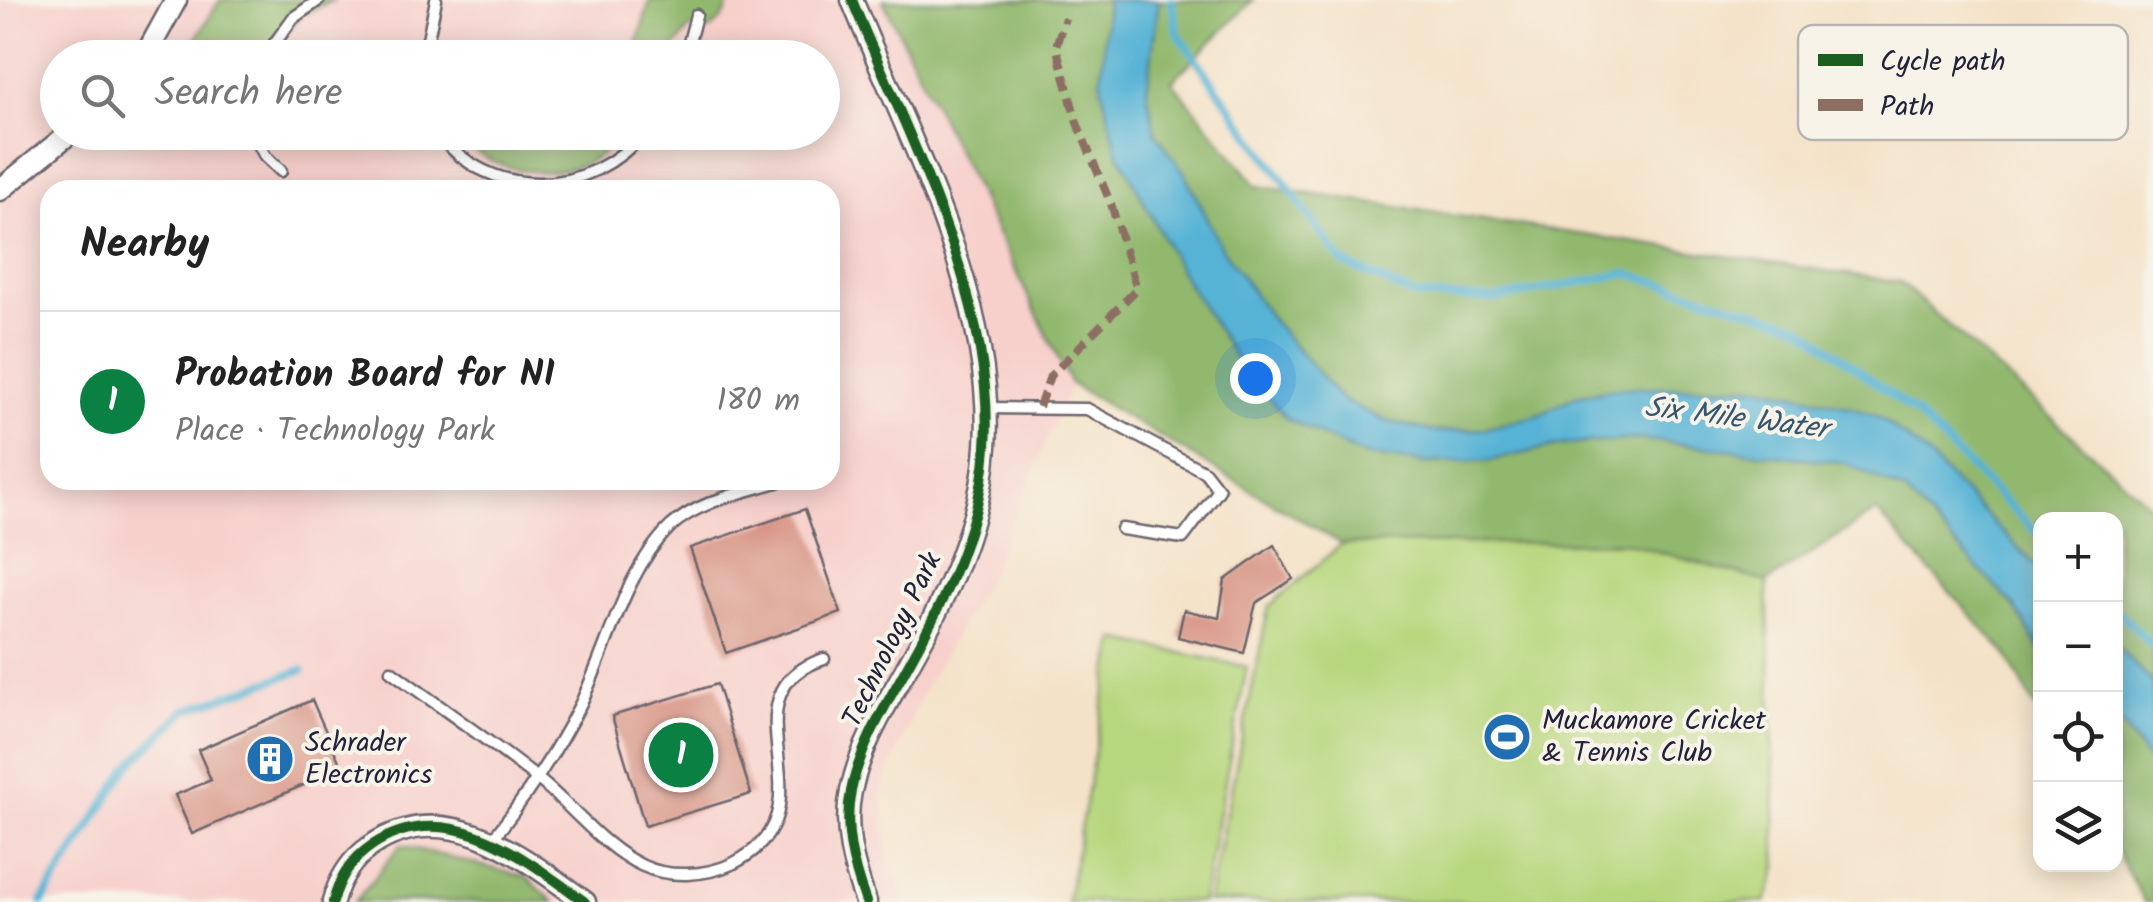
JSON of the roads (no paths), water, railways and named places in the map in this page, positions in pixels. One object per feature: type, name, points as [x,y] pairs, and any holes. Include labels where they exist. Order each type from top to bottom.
[{"type":"street","points":[[154,40],[176,0]]},
{"type":"street","name":"Technology Park","points":[[852,0],[962,272],[981,340],[988,408],[982,486],[960,558],[934,616],[874,727],[850,794],[850,847],[866,902]]},
{"type":"street","points":[[0,190],[49,150]]},
{"type":"street","points":[[333,902],[360,854],[395,834],[433,826],[492,840],[585,902]]},
{"type":"lane","points":[[277,40],[293,18],[318,0]]},
{"type":"lane","points":[[428,40],[436,0]]},
{"type":"lane","points":[[690,40],[696,16]]},
{"type":"lane","points":[[262,150],[281,171]]},
{"type":"lane","points":[[456,150],[466,160],[512,180]]},
{"type":"lane","points":[[565,180],[588,176],[627,150]]},
{"type":"lane","points":[[988,408],[1087,409],[1149,438],[1205,472],[1219,490],[1183,538],[1122,529]]},
{"type":"lane","points":[[492,840],[539,780],[580,704],[634,580],[660,539],[672,524],[703,508],[755,490]]},
{"type":"lane","points":[[391,670],[539,780],[644,867],[688,874],[731,864],[761,843],[778,809],[782,782],[773,732],[780,694],[796,670],[824,659]]},
{"type":"water","name":"Six Mile Water","points":[[1107,0],[1159,0],[1147,90],[1155,132],[1184,172],[1221,247],[1272,320],[1342,400],[1386,421],[1435,432],[1484,429],[1539,415],[1576,396],[1618,388],[1761,386],[1877,416],[1925,453],[2033,563],[2033,638],[2015,607],[1906,493],[1846,463],[1639,439],[1562,445],[1493,460],[1427,463],[1363,455],[1287,419],[1241,367],[1182,274],[1117,150],[1101,85]]},
{"type":"water","points":[[2123,653],[2153,683],[2153,766],[2123,727]]},
{"type":"waterway","points":[[1171,0],[1178,34],[1342,262],[1415,296],[1496,299],[1626,273],[1800,325],[1915,413],[2033,529]]},
{"type":"waterway","points":[[2123,616],[2153,646]]},
{"type":"waterway","points":[[42,902],[128,767],[186,710],[302,670]]},
{"type":"place","name":"Muckamore Cricket & Tennis Club","points":[[1507,737]]},
{"type":"place","name":"Probation Board for NI","points":[[681,755]]},
{"type":"place","name":"Schrader Electronics","points":[[270,759]]}]
